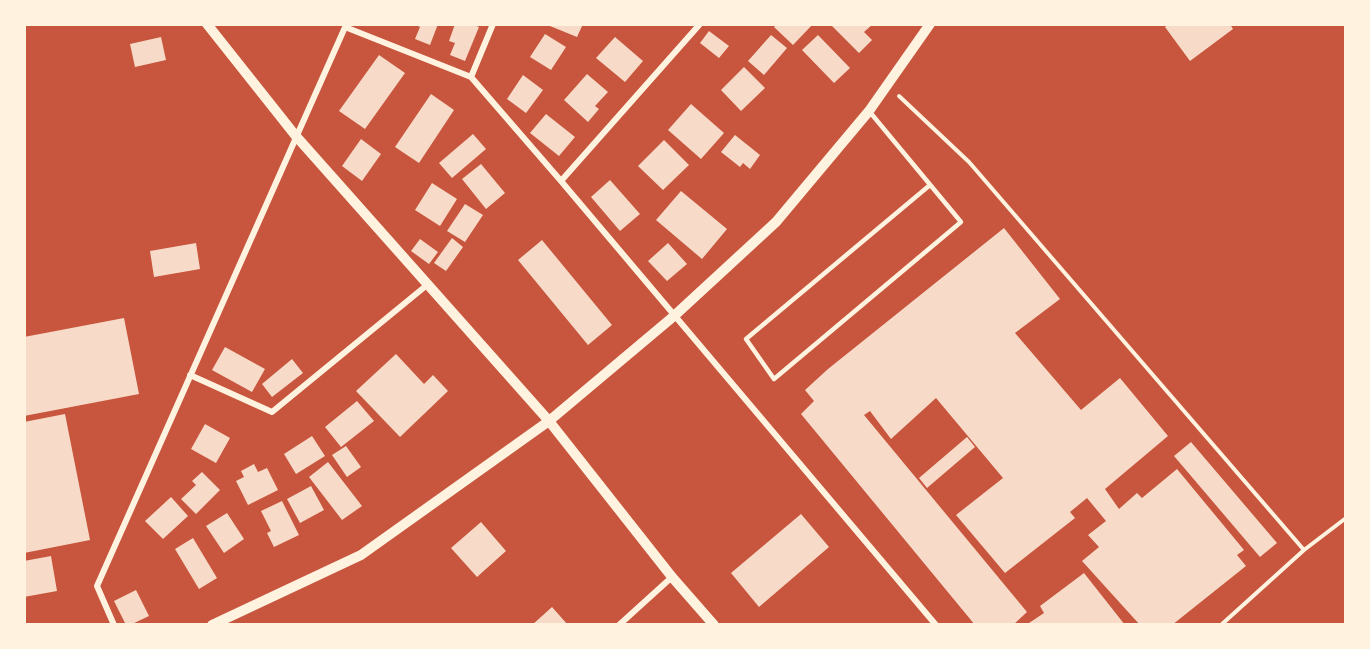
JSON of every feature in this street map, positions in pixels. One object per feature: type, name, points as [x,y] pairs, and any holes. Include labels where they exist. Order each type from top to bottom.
[{"type":"street","points":[[207,24],[296,135],[549,421],[672,577],[714,625]]},
{"type":"street","points":[[471,77],[493,24]]},
{"type":"street","points":[[561,181],[700,24]]},
{"type":"street","points":[[213,625],[362,555],[549,421],[674,316],[777,222],[869,111],[930,24]]},
{"type":"street","points":[[114,625],[97,586],[345,26],[471,77],[936,625]]},
{"type":"street","points":[[190,375],[272,412],[427,285]]},
{"type":"street","points":[[619,625],[672,577]]},
{"type":"lane","points":[[869,111],[961,222],[774,379],[746,339],[930,185]]},
{"type":"path","points":[[887,85],[969,162],[1304,550]]},
{"type":"path","points":[[1221,625],[1304,550],[1346,518]]},
{"type":"building","points":[[414,24],[438,24],[430,45],[415,39],[420,27]]},
{"type":"building","points":[[455,24],[471,24],[479,27],[465,61],[450,55],[455,43],[449,41]]},
{"type":"building","points":[[551,24],[583,24],[577,37],[550,26]]},
{"type":"building","points":[[777,24],[813,24],[793,45],[774,27]]},
{"type":"building","points":[[830,24],[873,24],[864,32],[872,40],[859,53]]},
{"type":"building","points":[[1169,24],[1230,24],[1233,29],[1190,61],[1165,27]]},
{"type":"building","points":[[709,31],[729,46],[719,58],[700,43]]},
{"type":"building","points":[[545,34],[566,47],[551,70],[530,57]]},
{"type":"building","points":[[771,35],[787,48],[764,75],[748,61]]},
{"type":"building","points":[[818,35],[850,68],[834,83],[802,50]]},
{"type":"building","points":[[161,37],[166,60],[135,67],[130,44]]},
{"type":"building","points":[[615,37],[643,61],[625,82],[596,58]]},
{"type":"building","points":[[379,55],[405,73],[365,129],[339,111]]},
{"type":"building","points":[[744,67],[765,88],[741,111],[721,90]]},
{"type":"building","points":[[587,74],[608,92],[595,106],[599,109],[588,122],[564,100]]},
{"type":"building","points":[[523,75],[543,90],[526,113],[507,99]]},
{"type":"building","points":[[431,94],[454,110],[419,163],[395,147]]},
{"type":"building","points":[[691,104],[724,133],[701,159],[668,130]]},
{"type":"building","points":[[546,114],[575,137],[559,156],[530,133]]},
{"type":"building","points":[[473,134],[486,149],[452,178],[439,163]]},
{"type":"building","points":[[735,135],[760,155],[750,169],[743,163],[740,167],[721,152]]},
{"type":"building","points":[[361,139],[381,154],[362,181],[342,166]]},
{"type":"building","points":[[664,140],[689,165],[663,190],[638,166]]},
{"type":"building","points":[[481,164],[505,193],[486,209],[462,179]]},
{"type":"building","points":[[610,180],[640,214],[620,231],[591,197]]},
{"type":"building","points":[[432,183],[457,199],[440,226],[415,210]]},
{"type":"building","points":[[681,191],[727,229],[702,259],[656,220]]},
{"type":"building","points":[[465,204],[483,215],[465,242],[447,231]]},
{"type":"building","points":[[1004,228],[1060,299],[1015,333],[1081,410],[1120,378],[1168,436],[1105,489],[1119,509],[1137,493],[1142,498],[1177,469],[1244,550],[1237,555],[1246,566],[1172,625],[1140,625],[1082,561],[1099,547],[1088,535],[1106,521],[1087,498],[1070,512],[1075,518],[1005,573],[956,515],[1003,478],[936,398],[891,439],[870,411],[864,415],[1027,612],[1013,625],[975,625],[801,414],[814,401],[805,390]]},
{"type":"building","points":[[452,238],[463,247],[446,271],[434,263]]},
{"type":"building","points":[[420,239],[438,252],[429,264],[411,251]]},
{"type":"building","points":[[542,240],[612,325],[588,345],[518,260]]},
{"type":"building","points":[[196,243],[200,269],[154,277],[150,251]]},
{"type":"building","points":[[668,243],[687,264],[667,281],[648,261]]},
{"type":"building","points":[[124,318],[139,394],[24,416],[24,337]]},
{"type":"building","points":[[225,347],[265,369],[252,392],[212,370]]},
{"type":"building","points":[[396,354],[424,384],[433,375],[448,391],[400,437],[356,391]]},
{"type":"building","points":[[292,359],[303,373],[272,397],[262,384]]},
{"type":"building","points":[[357,401],[374,421],[341,447],[325,427]]},
{"type":"building","points":[[65,414],[90,540],[24,553],[24,422]]},
{"type":"building","points":[[205,424],[230,438],[216,463],[191,449]]},
{"type":"building","points":[[312,436],[325,456],[296,474],[284,454]]},
{"type":"building","points":[[967,437],[975,447],[927,488],[919,478]]},
{"type":"building","points":[[1191,442],[1277,543],[1260,557],[1174,456]]},
{"type":"building","points":[[346,446],[361,467],[347,477],[332,455]]},
{"type":"building","points":[[328,462],[362,506],[342,520],[309,477]]},
{"type":"building","points":[[254,464],[258,472],[267,468],[278,490],[248,505],[236,481],[244,477],[241,471]]},
{"type":"building","points":[[202,472],[220,490],[196,514],[181,499],[196,485],[192,481]]},
{"type":"building","points":[[311,486],[324,510],[300,523],[287,499]]},
{"type":"building","points":[[171,497],[188,516],[163,539],[145,521]]},
{"type":"building","points":[[282,501],[299,535],[274,547],[267,533],[271,531],[261,511]]},
{"type":"building","points":[[227,513],[244,539],[224,553],[206,526]]},
{"type":"building","points":[[801,514],[829,547],[759,607],[731,573]]},
{"type":"building","points":[[481,522],[506,551],[477,577],[451,548]]},
{"type":"building","points":[[193,538],[217,578],[199,589],[175,549]]},
{"type":"building","points":[[51,556],[57,591],[24,597],[24,561]]},
{"type":"building","points":[[1084,573],[1125,625],[1026,625],[1044,613],[1040,606]]},
{"type":"building","points":[[136,590],[149,616],[126,625],[114,601]]},
{"type":"building","points":[[552,607],[568,625],[532,625]]}]
